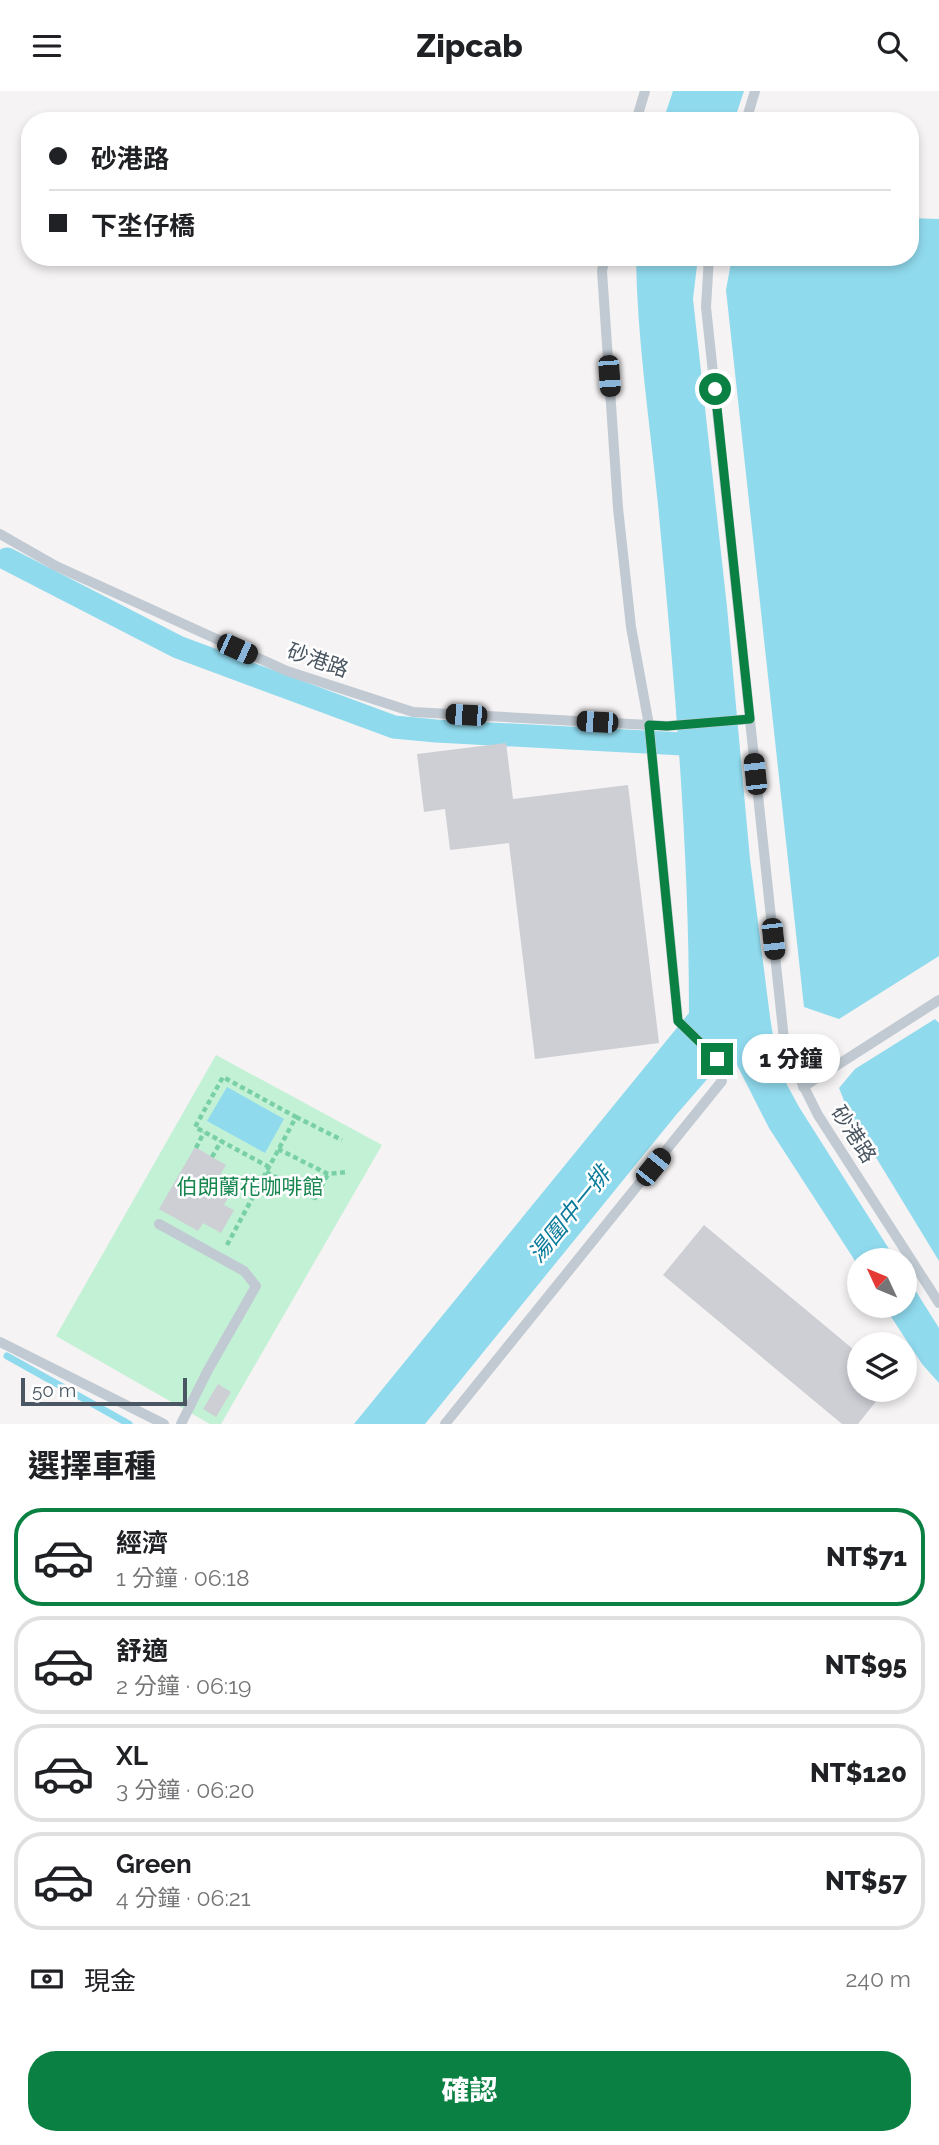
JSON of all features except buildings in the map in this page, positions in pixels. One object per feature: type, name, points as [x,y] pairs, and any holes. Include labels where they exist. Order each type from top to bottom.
[{"type":"lane","points":[[639,112],[645,91]]},
{"type":"lane","points":[[749,112],[755,91]]},
{"type":"lane","points":[[445,1424],[722,1081],[717,1059],[678,1021],[649,725],[631,627],[618,509],[603,266]]},
{"type":"lane","name":"砂港路","points":[[708,266],[706,307],[746,719],[785,1049],[818,1115],[939,1303]]},
{"type":"lane","name":"砂港路","points":[[0,534],[55,566],[287,671],[413,712],[667,726],[746,719]]},
{"type":"lane","points":[[803,1087],[939,1000]]},
{"type":"lane","points":[[159,1224],[244,1271],[256,1286],[181,1424]]},
{"type":"lane","points":[[0,1342],[164,1424]]},
{"type":"path","points":[[328,1174],[315,1198],[195,1127],[223,1077],[342,1140]]},
{"type":"path","points":[[220,1258],[296,1117]]},
{"type":"path","points":[[196,1148],[204,1132]]},
{"type":"path","points":[[212,1157],[220,1141]]},
{"type":"path","points":[[278,1149],[328,1174],[347,1172]]},
{"type":"green space","name":"伯朗蘭花咖啡館","points":[[216,1055],[382,1145],[221,1424],[210,1424],[56,1336]]},
{"type":"water","points":[[673,91],[744,91],[737,112],[666,112]]},
{"type":"water","points":[[919,218],[939,219],[939,956],[839,1019],[804,1007],[726,290],[730,266],[919,266]]},
{"type":"water","name":"湯圍中一排","points":[[636,266],[697,266],[693,299],[727,607],[750,859],[778,1068],[799,1107],[888,1248],[847,1248],[769,1128],[729,1054],[676,1115],[425,1424],[354,1424],[689,1013],[680,759],[658,505],[641,350]]},
{"type":"water","points":[[935,1019],[939,1023],[939,1261],[849,1113],[839,1088],[855,1069]]},
{"type":"water","points":[[227,1087],[284,1119],[265,1153],[207,1121]]},
{"type":"water","points":[[917,1293],[939,1328],[939,1383],[917,1356],[917,1332],[901,1332],[892,1318],[917,1318]]},
{"type":"waterway","points":[[7,559],[178,647],[394,727],[702,745]]},
{"type":"waterway","points":[[7,1356],[129,1424]]},
{"type":"route","points":[[715,389],[750,719],[649,725],[678,1021],[717,1059]]}]
